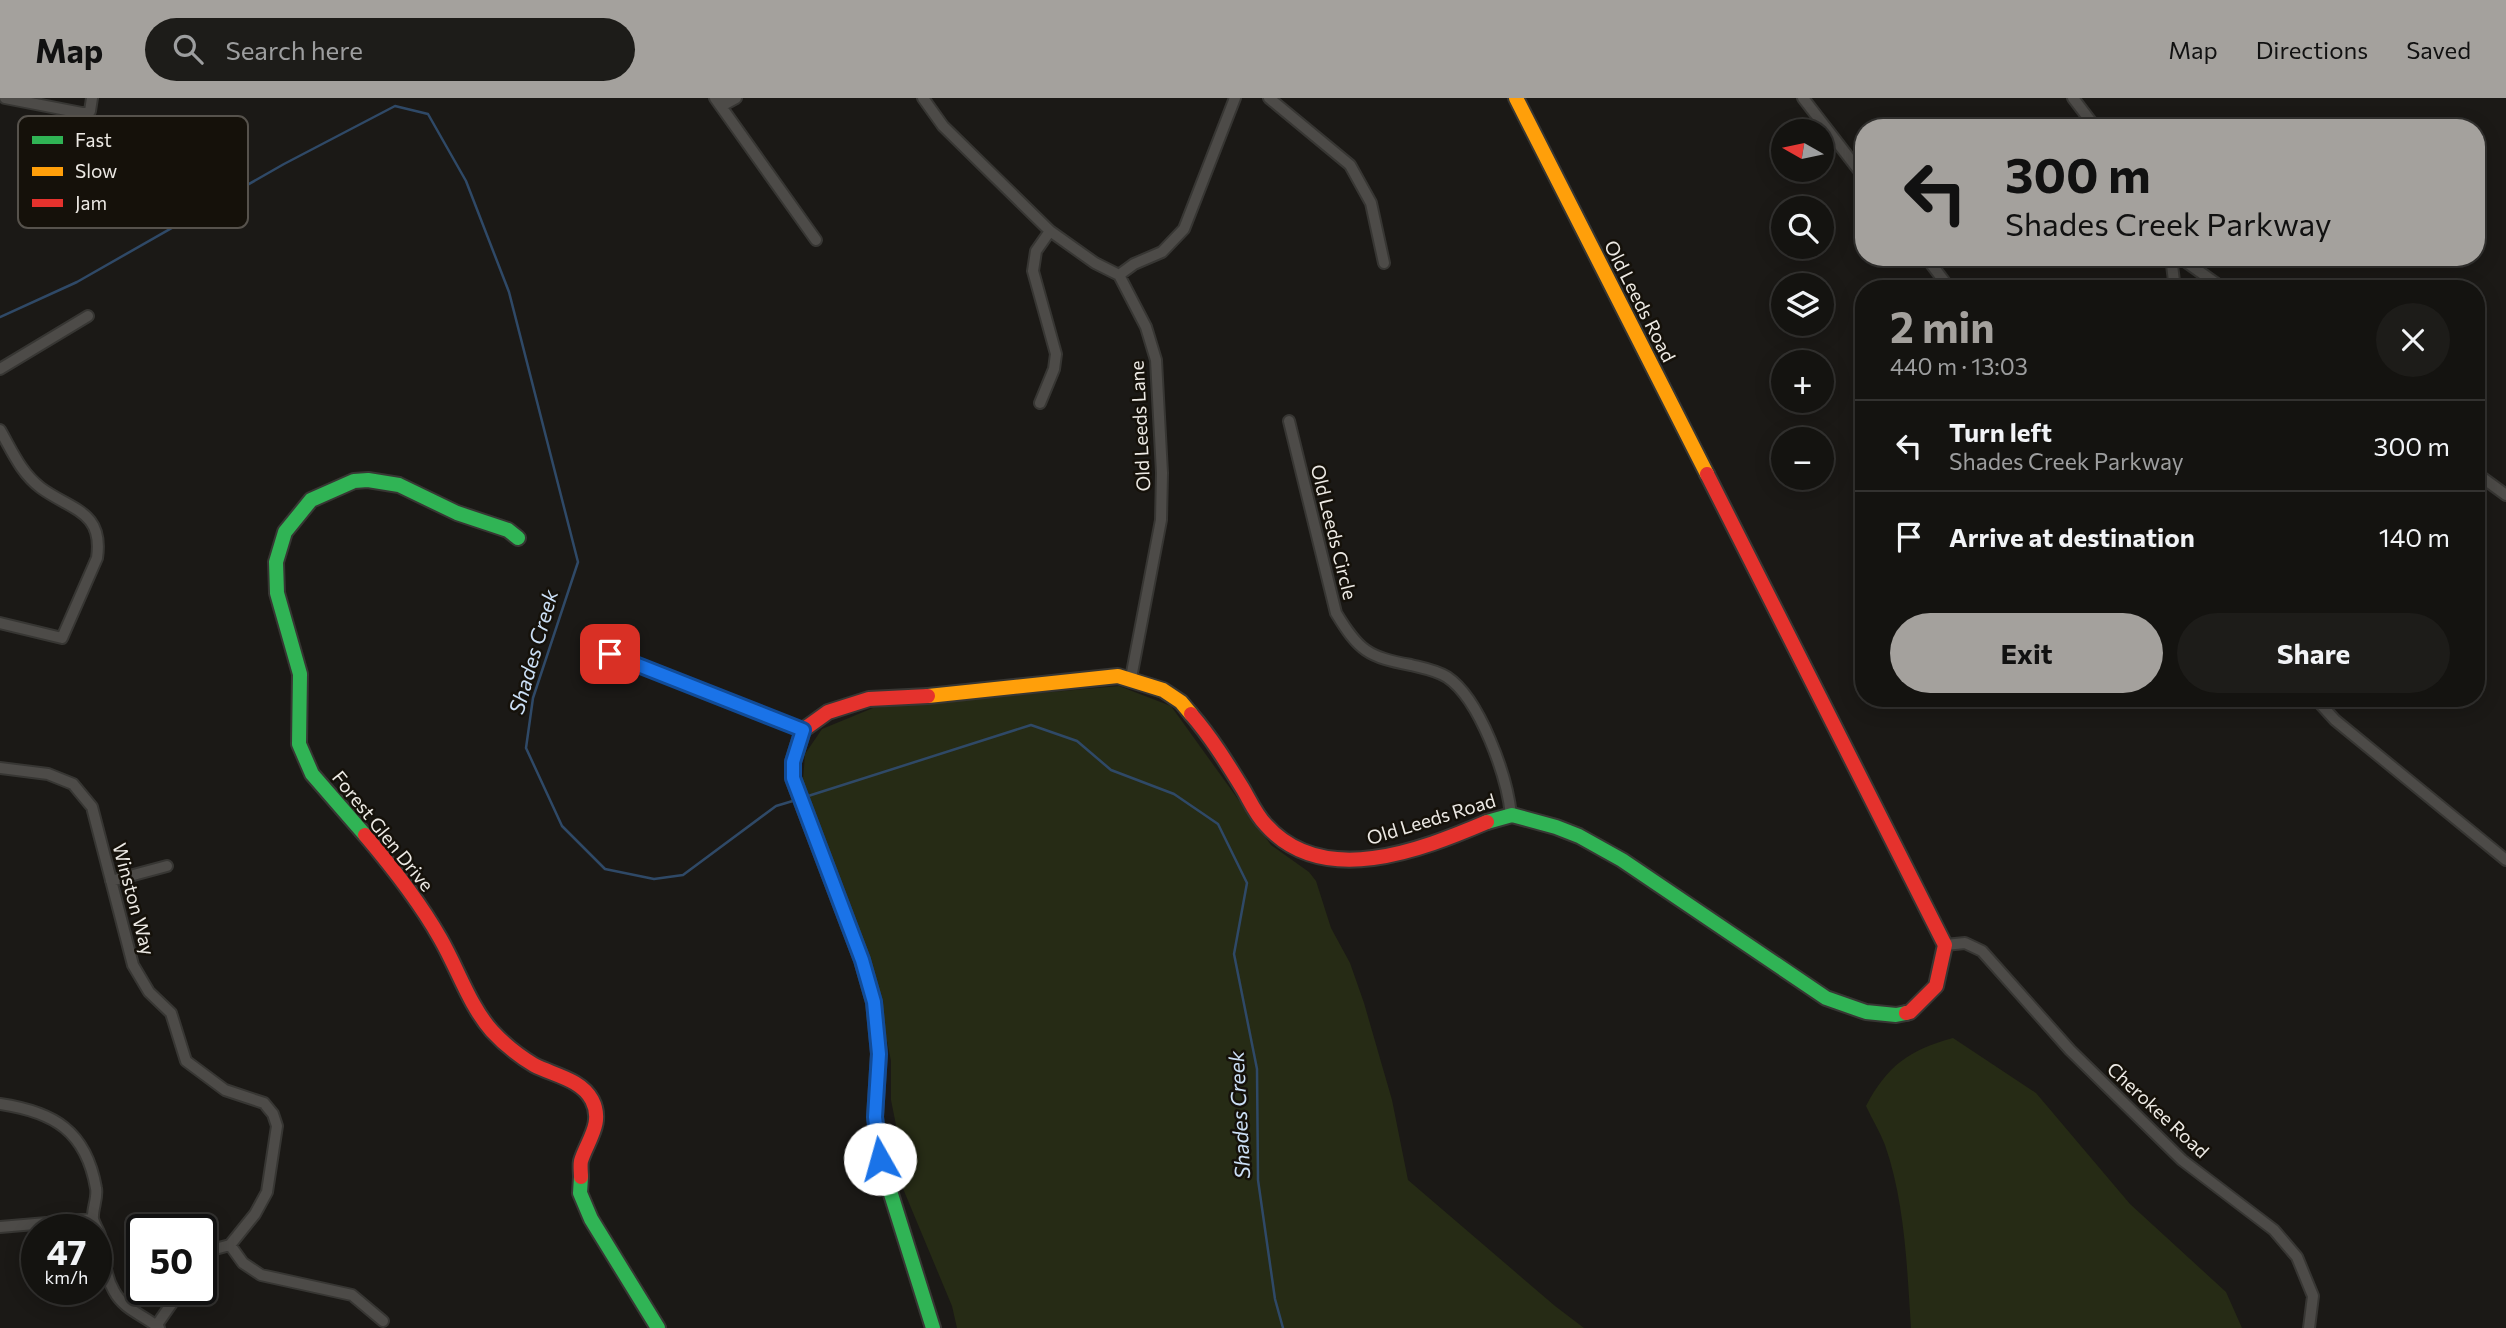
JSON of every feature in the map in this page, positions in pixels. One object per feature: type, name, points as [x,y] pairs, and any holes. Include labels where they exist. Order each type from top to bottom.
[{"type":"main road","name":"Old Leeds Road","points":[[803,730],[828,712],[869,699],[901,699],[1118,676],[1131,678],[1170,693],[1190,710],[1265,825],[1277,838],[1296,850],[1319,858],[1347,861],[1380,857],[1456,835],[1511,815],[1554,825],[1604,848],[1826,998],[1866,1012],[1896,1015],[1910,1012],[1936,986],[1945,945],[1516,98]]},
{"type":"main road","name":"Forest Glen Drive","points":[[518,538],[508,530],[457,513],[399,485],[368,480],[354,481],[311,500],[285,532],[276,562],[277,593],[300,674],[299,744],[312,774],[399,875],[440,938],[475,1007],[492,1031],[516,1053],[535,1065],[573,1081],[592,1100],[596,1119],[594,1134],[581,1162],[580,1193],[591,1219],[658,1328]]},
{"type":"main road","points":[[803,730],[793,762],[793,778],[862,960],[874,1002],[879,1054],[875,1117],[880,1159],[933,1328]]},
{"type":"street","points":[[5,98],[82,113],[90,111],[92,98]]},
{"type":"street","points":[[718,98],[725,104],[736,98]]},
{"type":"street","points":[[718,98],[816,240]]},
{"type":"street","points":[[923,98],[943,126],[1050,230],[1096,263],[1119,275],[1134,264],[1162,252],[1184,229],[1235,98]]},
{"type":"street","points":[[1269,98],[1350,165],[1371,203],[1384,263]]},
{"type":"street","points":[[1803,98],[1855,165]]},
{"type":"street","points":[[2073,98],[2089,119]]},
{"type":"street","points":[[1040,403],[1054,369],[1056,354],[1033,271],[1036,251],[1050,230]]},
{"type":"street","points":[[2195,266],[2213,280]]},
{"type":"street","name":"Old Leeds Lane","points":[[1119,275],[1146,327],[1156,360],[1162,473],[1161,520],[1131,678]]},
{"type":"street","points":[[0,369],[88,316]]},
{"type":"street","name":"Old Leeds Circle","points":[[1289,421],[1336,613],[1352,640],[1380,659],[1446,676],[1462,690],[1478,713],[1508,795],[1511,815]]},
{"type":"street","points":[[0,430],[21,469],[41,488],[86,514],[94,525],[99,544],[97,558],[62,638],[0,623]]},
{"type":"street","points":[[2485,480],[2506,495]]},
{"type":"street","points":[[610,654],[803,730]]},
{"type":"street","points":[[2323,707],[2334,720],[2506,860]]},
{"type":"street","name":"Winston Way","points":[[0,768],[48,774],[74,784],[92,807],[133,965],[149,992],[171,1013],[186,1060],[225,1090],[264,1103],[273,1114],[277,1126],[267,1192],[255,1214],[230,1245],[217,1248]]},
{"type":"street","points":[[111,881],[167,866]]},
{"type":"street","name":"Cherokee Road","points":[[1945,945],[1965,943],[1982,950],[2070,1050],[2182,1160],[2273,1230],[2297,1257],[2314,1296],[2309,1328]]},
{"type":"street","points":[[0,1104],[43,1113],[69,1130],[89,1159],[97,1191],[94,1214]]},
{"type":"street","points":[[0,1227],[21,1225]]},
{"type":"street","points":[[230,1245],[243,1263],[261,1276],[352,1295],[383,1321]]},
{"type":"street","points":[[112,1286],[125,1306],[158,1327],[172,1305]]},
{"type":"green space","points":[[1119,686],[1171,706],[1271,845],[1309,872],[1316,881],[1331,928],[1350,963],[1364,1003],[1392,1100],[1408,1180],[1584,1328],[957,1328],[952,1306],[899,1179],[900,1145],[891,1100],[891,1061],[885,1031],[850,904],[803,780],[805,754],[822,729],[873,708]]},
{"type":"green space","points":[[1953,1038],[2036,1093],[2130,1204],[2226,1292],[2242,1328],[1911,1328],[1904,1235],[1897,1189],[1885,1145],[1866,1106],[1882,1080],[1901,1062],[1924,1048]]},
{"type":"waterway","name":"Shades Creek","points":[[248,185],[395,106],[428,114],[466,181],[509,292],[578,562],[533,698],[526,748],[562,826],[605,869],[654,879],[683,875],[776,806],[796,800]]},
{"type":"waterway","name":"Shades Creek","points":[[0,317],[77,282],[172,228]]},
{"type":"waterway","name":"Shades Creek","points":[[805,797],[1031,725],[1077,741],[1111,770],[1174,794],[1218,824],[1247,883],[1234,954],[1257,1069],[1258,1180],[1275,1299],[1283,1328]]},
{"type":"traffic: fast","points":[[365,835],[312,774],[299,744],[300,674],[277,593],[276,562],[285,532],[311,500],[354,481],[368,480],[399,485],[457,513],[508,530],[518,538]]},
{"type":"traffic: fast","points":[[1487,822],[1512,815],[1579,836],[1622,860],[1826,998],[1866,1012],[1896,1015],[1906,1013]]},
{"type":"traffic: fast","points":[[829,873],[862,960],[874,1002],[879,1053],[875,1117],[880,1159],[933,1328]]},
{"type":"traffic: fast","points":[[581,1177],[580,1193],[591,1219],[658,1328]]},
{"type":"traffic: slow","points":[[1516,98],[1707,474]]},
{"type":"traffic: slow","points":[[928,696],[1118,676],[1163,690],[1181,702],[1191,714]]},
{"type":"traffic: jam","points":[[1707,474],[1945,945],[1936,986],[1906,1013]]},
{"type":"traffic: jam","points":[[829,873],[793,778],[793,762],[803,730],[828,712],[869,699],[928,696]]},
{"type":"traffic: jam","points":[[1191,714],[1218,750],[1262,821],[1289,844],[1315,855],[1344,860],[1373,858],[1433,843],[1487,822]]},
{"type":"traffic: jam","points":[[365,835],[423,911],[477,1010],[492,1031],[523,1058],[574,1082],[592,1100],[595,1124],[581,1161],[581,1177]]},
{"type":"route","points":[[610,654],[803,730],[793,762],[793,778],[862,960],[874,1002],[879,1054],[875,1117],[880,1159]]}]
